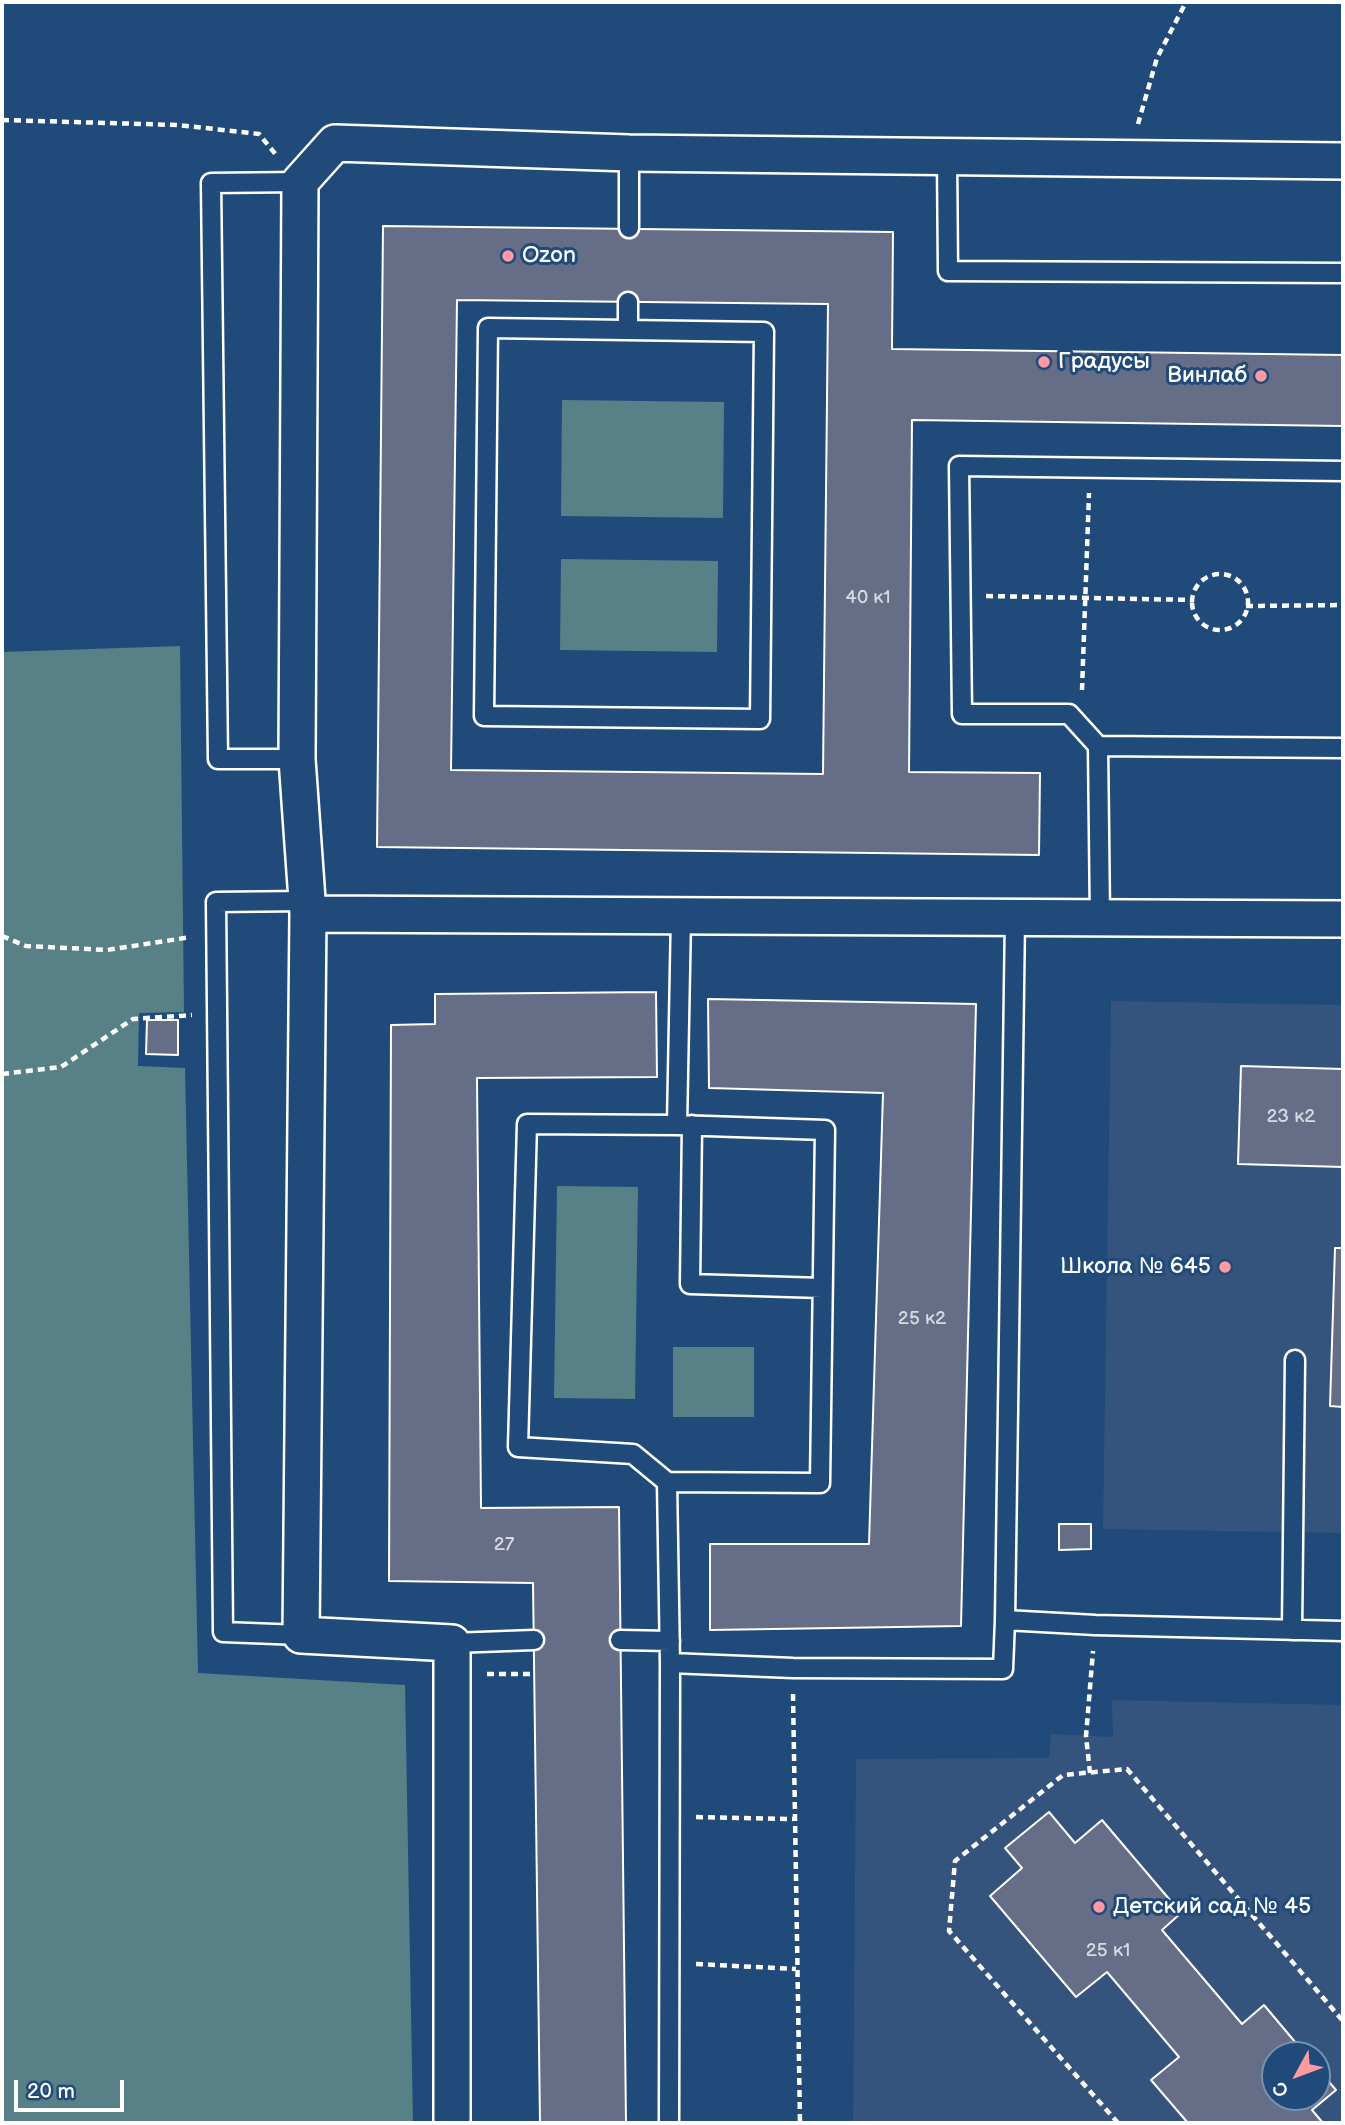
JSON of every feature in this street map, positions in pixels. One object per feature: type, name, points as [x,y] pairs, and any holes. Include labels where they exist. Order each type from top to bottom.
[{"type":"street","points":[[452,2123],[452,1643],[301,1636],[307,907],[297,758],[300,182],[335,144],[629,153],[1343,161]]},
{"type":"street","points":[[307,907],[681,916],[1343,919]]},
{"type":"lane","points":[[629,153],[629,228]]},
{"type":"lane","points":[[947,157],[948,271],[1343,273]]},
{"type":"lane","points":[[297,758],[218,759],[211,183],[300,182]]},
{"type":"lane","points":[[628,302],[628,330]]},
{"type":"lane","points":[[488,328],[628,330],[764,332],[760,719],[484,716],[488,328]]},
{"type":"lane","points":[[1100,918],[1098,746],[1069,714],[962,714],[959,466],[1343,471]]},
{"type":"lane","points":[[1098,746],[1343,748]]},
{"type":"lane","points":[[301,1636],[223,1632],[216,902],[307,907]]},
{"type":"lane","points":[[681,916],[684,1125],[690,1284],[822,1288]]},
{"type":"lane","points":[[670,1663],[793,1668],[1003,1669],[1015,917]]},
{"type":"lane","points":[[527,1124],[684,1125],[825,1130],[822,1288],[820,1483],[667,1482],[633,1454],[518,1447],[527,1124]]},
{"type":"lane","points":[[1292,1630],[1295,1360]]},
{"type":"lane","points":[[667,1482],[670,1641],[669,2123]]},
{"type":"lane","points":[[1005,1620],[1343,1631]]},
{"type":"lane","points":[[452,1643],[534,1640]]},
{"type":"lane","points":[[620,1640],[670,1641]]},
{"type":"path","points":[[1128,158],[1157,58],[1186,2]]},
{"type":"path","points":[[2,120],[178,125],[259,134],[300,182]]},
{"type":"path","points":[[1080,726],[1087,598],[1089,467]]},
{"type":"path","points":[[1213,574],[1235,577],[1248,595],[1244,617],[1226,630],[1204,626],[1191,608],[1193,600],[1195,586],[1213,574]]},
{"type":"path","points":[[961,595],[1193,600]]},
{"type":"path","points":[[1246,606],[1343,605]]},
{"type":"path","points":[[2,936],[26,946],[107,950],[216,933]]},
{"type":"path","points":[[2,1074],[61,1068],[133,1019],[217,1013]]},
{"type":"path","points":[[1090,1773],[1086,1736],[1095,1625]]},
{"type":"path","points":[[793,1668],[793,1819],[800,2123]]},
{"type":"path","points":[[1118,2123],[949,1931],[956,1861],[1063,1775],[1127,1769],[1343,2021]]},
{"type":"path","points":[[669,1817],[793,1819]]},
{"type":"path","points":[[669,1962],[796,1969]]},
{"type":"shaded area","name":"Школа № 645","points":[[1111,1001],[1343,1005],[1343,1533],[1103,1529]]},
{"type":"shaded area","name":"Детский сад № 45","points":[[1112,1700],[1343,1705],[1343,2123],[853,2123],[856,1759],[1049,1758],[1051,1734],[1113,1737]]},
{"type":"green space","points":[[562,400],[724,402],[723,518],[561,516]]},
{"type":"green space","points":[[561,559],[718,561],[717,652],[560,650]]},
{"type":"green space","points":[[180,646],[184,1012],[139,1013],[138,1066],[185,1068],[198,1673],[405,1685],[413,2123],[2,2123],[2,652]]},
{"type":"green space","points":[[557,1186],[638,1187],[635,1399],[554,1398]]},
{"type":"green space","points":[[673,1347],[754,1347],[754,1417],[673,1417]]},
{"type":"building","points":[[383,226],[893,232],[892,349],[1343,355],[1343,426],[912,420],[909,772],[1040,773],[1039,855],[377,847]],"holes":[[[457,300],[828,304],[823,774],[451,770]]]},
{"type":"building","points":[[656,992],[657,1077],[477,1078],[481,1508],[619,1507],[626,2123],[540,2123],[533,1583],[389,1581],[391,1025],[435,1024],[435,994]]},
{"type":"building","points":[[708,999],[976,1004],[961,1626],[710,1630],[710,1544],[869,1544],[883,1093],[709,1088]]},
{"type":"building","points":[[147,1020],[178,1020],[178,1055],[146,1054]]},
{"type":"building","points":[[1241,1066],[1343,1069],[1343,1167],[1238,1164]]},
{"type":"building","points":[[1335,1248],[1343,1248],[1343,1407],[1330,1406]]},
{"type":"building","points":[[1059,1524],[1091,1524],[1091,1549],[1059,1550]]},
{"type":"building","points":[[1049,1812],[1075,1843],[1102,1820],[1181,1913],[1162,1930],[1242,2024],[1264,2005],[1294,2041],[1261,2041],[1261,2111],[1313,2111],[1323,2123],[1188,2123],[1151,2080],[1179,2057],[1107,1972],[1076,1997],[990,1896],[1022,1868],[1005,1848]]},
{"type":"place","name":"Ozon","points":[[508,256]]},
{"type":"place","name":"Градусы","points":[[1044,362]]},
{"type":"place","name":"Винлаб","points":[[1261,376]]},
{"type":"place","name":"Школа № 645","points":[[1225,1267]]},
{"type":"place","name":"Детский сад № 45","points":[[1099,1907]]}]
